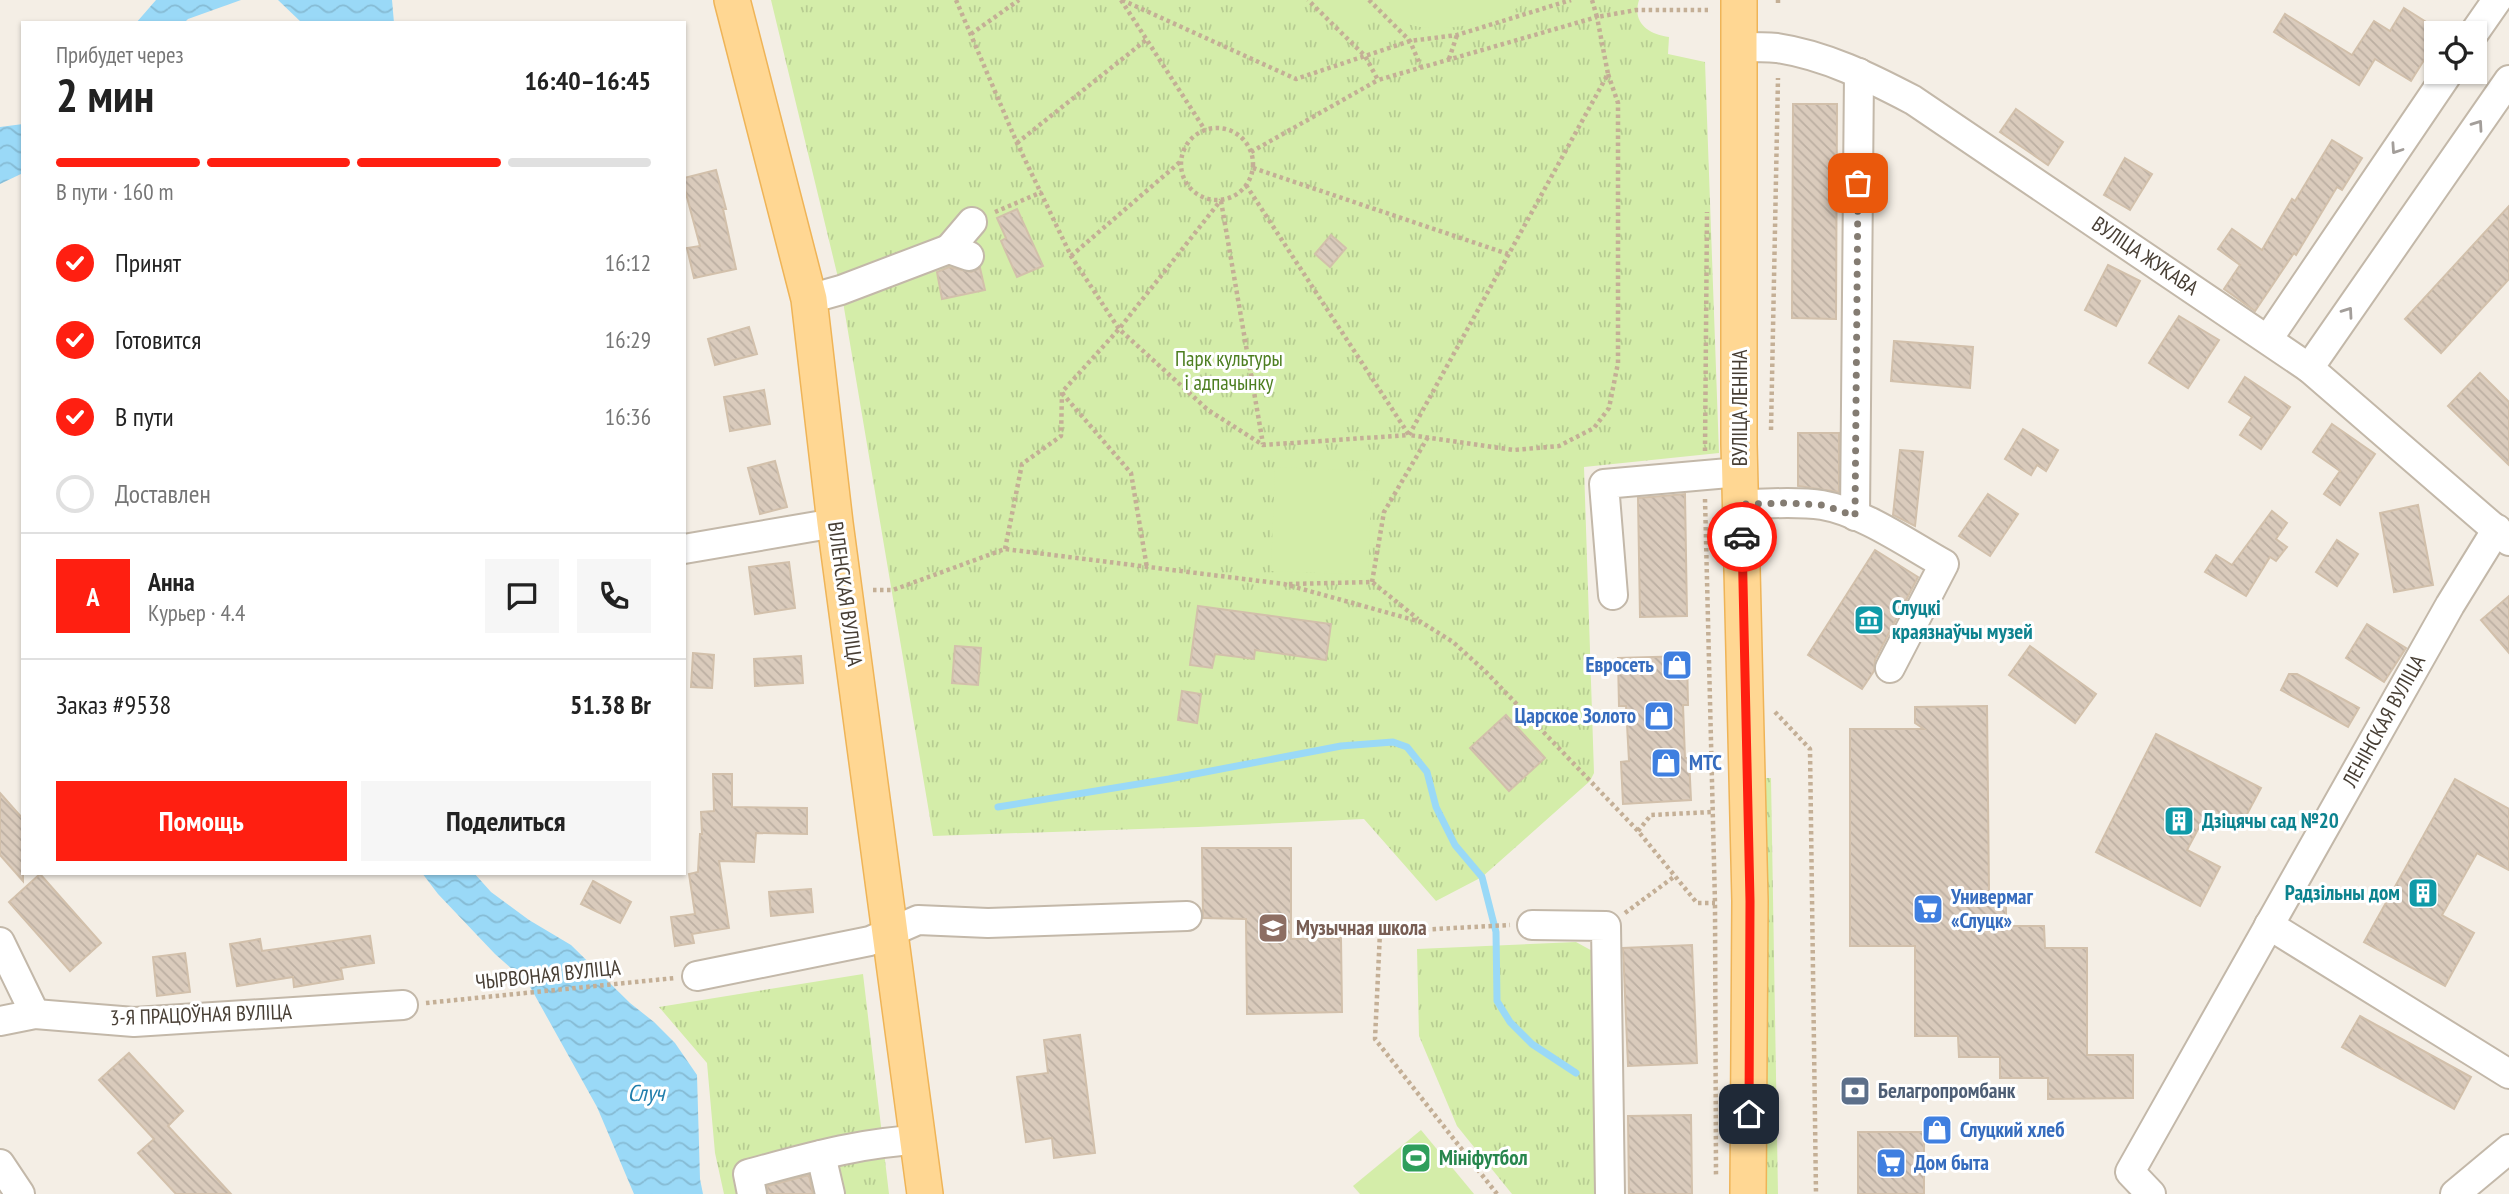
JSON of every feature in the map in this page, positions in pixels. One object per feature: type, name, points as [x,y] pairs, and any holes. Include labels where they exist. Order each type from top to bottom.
[{"type":"main road","name":"ВІЛЕНСКАЯ ВУЛІЦА","points":[[732,0],[809,299],[835,523],[925,1194]]},
{"type":"main road","name":"ВУЛІЦА ЛЕНІНА","points":[[1739,0],[1741,488],[1750,901],[1748,1194]]},
{"type":"street","points":[[2482,21],[2497,0]]},
{"type":"street","name":"ВУЛІЦА ЖУКАВА","points":[[1739,47],[1778,48],[1859,72],[1913,100],[2309,368],[2503,535]]},
{"type":"street","points":[[1855,516],[1859,72]]},
{"type":"street","points":[[2309,368],[2509,80]]},
{"type":"street","points":[[2268,338],[2441,84]]},
{"type":"street","points":[[809,299],[959,252],[972,222]]},
{"type":"street","points":[[1613,595],[1604,484],[1704,475],[1789,503],[1823,505],[1855,516],[1944,564],[1890,667]]},
{"type":"street","points":[[686,549],[835,523]]},
{"type":"street","name":"ЛЕНІНСКАЯ ВУЛІЦА","points":[[2151,1194],[2130,1172],[2449,605],[2503,535]]},
{"type":"street","points":[[697,976],[870,941],[918,920],[988,922],[1187,916]]},
{"type":"street","points":[[1532,925],[1606,926],[1610,1194]]},
{"type":"street","points":[[2269,925],[2509,1074]]},
{"type":"street","points":[[0,942],[35,1014]]},
{"type":"street","name":"3-Я ПРАЦОЎНАЯ ВУЛІЦА","points":[[0,1021],[35,1014],[134,1021],[403,1005]]},
{"type":"street","points":[[752,1194],[748,1174],[821,1155],[892,1141],[919,1140]]},
{"type":"street","points":[[2455,1194],[2509,1149]]},
{"type":"street","points":[[821,1155],[830,1194]]},
{"type":"street","points":[[0,1164],[20,1194]]},
{"type":"path","points":[[956,0],[1017,143],[1071,256],[1119,329],[1208,410],[1263,445],[1409,435],[1514,450],[1559,446],[1594,428],[1609,408],[1618,363],[1618,103],[1608,74],[1592,0]]},
{"type":"path","points":[[971,34],[1019,0]]},
{"type":"path","points":[[1121,0],[1205,130]]},
{"type":"path","points":[[1121,0],[1296,79],[1410,41],[1457,35],[1571,0]]},
{"type":"path","points":[[1308,0],[1366,56],[1378,80]]},
{"type":"path","points":[[1369,0],[1410,41],[1421,67]]},
{"type":"path","points":[[1251,152],[1378,80],[1597,17],[1636,10],[1708,10],[1708,0]]},
{"type":"path","points":[[1449,59],[1457,35]]},
{"type":"path","points":[[1017,143],[1146,40]]},
{"type":"path","points":[[1409,435],[1608,74]]},
{"type":"path","points":[[1771,435],[1778,78]]},
{"type":"path","points":[[1005,549],[1023,464],[1060,436],[1062,393],[1119,329],[1221,200],[1239,192],[1246,185],[1252,168],[1251,152],[1246,142],[1227,129],[1205,130],[1196,134],[1188,142],[1181,161],[1071,256]]},
{"type":"path","points":[[1181,161],[1185,181],[1192,189],[1200,196],[1221,200]]},
{"type":"path","points":[[1252,168],[1508,254]]},
{"type":"path","points":[[1246,185],[1409,435]]},
{"type":"path","points":[[972,222],[1042,192]]},
{"type":"path","points":[[1221,200],[1263,445]]},
{"type":"path","points":[[1707,201],[1704,475],[1715,902],[1716,1180]]},
{"type":"path","points":[[1062,393],[1131,473],[1147,568]]},
{"type":"path","points":[[1372,582],[1384,512],[1428,438]]},
{"type":"path","points":[[868,591],[893,590],[1005,549],[1284,584],[1372,582],[1421,622],[1453,642],[1486,672],[1638,831],[1697,903],[1715,902]]},
{"type":"path","points":[[1284,584],[1421,622]]},
{"type":"path","points":[[1774,712],[1810,749],[1816,1194]]},
{"type":"path","points":[[1638,831],[1651,815],[1712,812]]},
{"type":"path","points":[[1606,926],[1675,876]]},
{"type":"path","points":[[1497,1194],[1375,1039],[1380,932],[1532,925]]},
{"type":"path","name":"ЧЫРВОНАЯ ВУЛІЦА","points":[[403,1005],[697,976]]},
{"type":"green space","name":"Парк культуры і адпачынку","points":[[771,0],[1639,0],[1637,8],[1640,21],[1648,30],[1669,37],[1668,54],[1705,62],[1719,453],[1584,467],[1594,773],[1590,781],[1482,877],[1436,901],[1364,819],[933,836],[841,290]]},
{"type":"green space","points":[[1318,0],[1530,0],[1505,14],[1475,24],[1444,28],[1373,18],[1354,36]]},
{"type":"green space","points":[[1275,467],[1372,471],[1368,575],[1271,571]]},
{"type":"green space","points":[[1762,778],[1771,778],[1778,1194],[1766,1194]]},
{"type":"green space","points":[[1576,942],[1596,953],[1597,1194],[1512,1194],[1457,1126],[1419,1036],[1417,949]]},
{"type":"green space","points":[[863,974],[889,1194],[724,1194],[715,1153],[707,1063],[659,1007]]},
{"type":"green space","name":"Мініфутбол","points":[[1421,1130],[1474,1194],[1360,1194],[1353,1186]]},
{"type":"water","points":[[156,0],[241,0],[186,21],[138,21]]},
{"type":"water","points":[[278,0],[392,0],[394,21],[300,21]]},
{"type":"water","points":[[21,124],[21,174],[0,184],[0,127]]},
{"type":"water","name":"Случ","points":[[424,875],[476,875],[491,892],[529,920],[571,945],[675,1043],[697,1075],[700,1179],[703,1194],[634,1194],[597,1107],[528,983],[495,954]]},
{"type":"building","points":[[2404,8],[2425,21],[2424,60],[2411,81],[2375,59],[2359,85],[2274,32],[2285,14],[2352,55],[2374,21],[2390,31]]},
{"type":"building","points":[[1793,104],[1837,104],[1836,319],[1792,318]]},
{"type":"building","points":[[2016,109],[2063,142],[2048,165],[2000,132]]},
{"type":"building","points":[[2332,140],[2362,158],[2342,190],[2337,187],[2296,255],[2294,253],[2255,311],[2224,289],[2240,265],[2218,249],[2232,229],[2262,250]]},
{"type":"building","points":[[2125,158],[2152,174],[2130,210],[2104,195]]},
{"type":"building","points":[[716,170],[736,269],[694,278],[687,248],[700,246],[686,194],[686,178]]},
{"type":"building","points":[[2509,206],[2509,279],[2441,353],[2405,319]]},
{"type":"building","points":[[1017,209],[1043,266],[1017,277],[1001,241],[1006,238],[997,218]]},
{"type":"building","points":[[1331,235],[1346,248],[1330,267],[1315,254]]},
{"type":"building","points":[[2108,265],[2140,281],[2116,326],[2085,310]]},
{"type":"building","points":[[949,267],[971,272],[980,268],[985,290],[942,299],[937,272]]},
{"type":"building","points":[[2179,316],[2219,340],[2188,388],[2149,363]]},
{"type":"building","points":[[749,327],[757,354],[715,365],[708,339]]},
{"type":"building","points":[[1894,341],[1973,347],[1970,388],[1891,381]]},
{"type":"building","points":[[2480,373],[2509,402],[2509,465],[2448,406]]},
{"type":"building","points":[[2245,377],[2290,407],[2261,449],[2240,435],[2252,417],[2229,402]]},
{"type":"building","points":[[764,390],[770,424],[730,431],[724,397]]},
{"type":"building","points":[[2332,424],[2375,454],[2340,505],[2324,494],[2340,471],[2313,452]]},
{"type":"building","points":[[2023,429],[2058,450],[2046,471],[2037,465],[2031,475],[2005,459]]},
{"type":"building","points":[[1798,433],[1839,433],[1839,492],[1798,486]]},
{"type":"building","points":[[1900,450],[1923,452],[1915,526],[1893,515]]},
{"type":"building","points":[[775,461],[787,507],[760,514],[748,468]]},
{"type":"building","points":[[1685,494],[1687,616],[1640,617],[1638,498]]},
{"type":"building","points":[[1988,494],[2018,514],[1990,556],[1959,536]]},
{"type":"building","points":[[2418,505],[2433,585],[2394,592],[2380,513]]},
{"type":"building","points":[[2272,511],[2287,523],[2276,539],[2287,547],[2276,561],[2270,557],[2246,596],[2205,572],[2216,555],[2232,565]]},
{"type":"building","points":[[2337,540],[2358,554],[2337,586],[2316,572]]},
{"type":"building","name":"Слуцкі краязнаўчы музей","points":[[1875,550],[1918,577],[1875,660],[1874,671],[1862,689],[1808,655]]},
{"type":"building","points":[[789,562],[795,608],[755,614],[749,567]]},
{"type":"building","points":[[2509,596],[2509,653],[2481,620]]},
{"type":"building","points":[[1198,606],[1331,624],[1326,660],[1255,650],[1254,659],[1215,654],[1212,668],[1190,665]]},
{"type":"building","points":[[2367,624],[2406,648],[2384,682],[2346,658]]},
{"type":"building","points":[[955,646],[981,648],[978,685],[952,683]]},
{"type":"building","points":[[2030,646],[2096,694],[2075,723],[2009,675]]},
{"type":"building","points":[[693,653],[714,655],[712,688],[691,687]]},
{"type":"building","points":[[801,656],[803,683],[755,686],[754,659]]},
{"type":"building","points":[[1687,656],[1688,705],[1683,705],[1685,758],[1689,758],[1691,800],[1623,804],[1621,762],[1629,761],[1626,706],[1619,706],[1618,658]]},
{"type":"building","points":[[2289,674],[2297,674],[2359,708],[2348,727],[2281,690]]},
{"type":"building","points":[[1182,691],[1201,694],[1197,723],[1178,720]]},
{"type":"building","name":"Универмаг «Слуцк»","points":[[1987,706],[1989,892],[2006,892],[2006,926],[2044,926],[2045,948],[2087,948],[2087,1055],[2133,1055],[2133,1098],[2048,1099],[2048,1078],[2000,1078],[2000,1057],[1959,1057],[1958,1036],[1915,1036],[1915,946],[1850,946],[1850,729],[1924,729],[1915,723],[1915,707]]},
{"type":"building","points":[[1506,715],[1545,758],[1509,791],[1470,748]]},
{"type":"building","name":"Дзіцячы сад №20","points":[[2156,734],[2261,788],[2238,831],[2206,814],[2187,850],[2220,867],[2200,906],[2096,852]]},
{"type":"building","points":[[713,774],[732,774],[732,807],[807,808],[807,834],[756,833],[754,862],[719,861],[729,928],[692,934],[694,943],[675,946],[671,917],[695,914],[689,874],[698,872],[701,812],[714,811]]},
{"type":"building","name":"Радзільны дом","points":[[2455,779],[2509,809],[2509,870],[2477,853],[2442,915],[2474,933],[2445,986],[2364,942]]},
{"type":"building","points":[[0,793],[21,817],[23,881],[0,855]]},
{"type":"building","name":"Музычная школа","points":[[1202,848],[1291,848],[1291,939],[1341,938],[1342,1012],[1247,1014],[1246,919],[1203,918]]},
{"type":"building","points":[[41,875],[101,943],[70,971],[9,902]]},
{"type":"building","points":[[593,881],[631,902],[620,923],[581,904]]},
{"type":"building","points":[[811,889],[813,912],[771,916],[769,892]]},
{"type":"building","points":[[370,936],[374,963],[341,968],[343,979],[294,987],[293,977],[237,986],[230,944],[260,939],[262,951]]},
{"type":"building","points":[[1692,945],[1697,1063],[1628,1066],[1623,948]]},
{"type":"building","points":[[185,953],[190,992],[157,996],[153,957]]},
{"type":"building","points":[[2360,1016],[2471,1077],[2454,1109],[2342,1047]]},
{"type":"building","points":[[1080,1035],[1095,1153],[1054,1158],[1052,1138],[1026,1142],[1017,1077],[1048,1073],[1044,1040]]},
{"type":"building","points":[[129,1053],[183,1111],[168,1126],[231,1194],[176,1194],[138,1153],[154,1139],[99,1080]]},
{"type":"building","points":[[1691,1115],[1692,1194],[1629,1194],[1628,1116]]},
{"type":"building","name":"Дом быта","points":[[1858,1132],[1924,1132],[1924,1194],[1858,1194]]},
{"type":"building","points":[[809,1175],[813,1194],[768,1194],[767,1186]]},
{"type":"waterway","points":[[998,807],[1169,779],[1341,746],[1393,742],[1407,747],[1427,772],[1436,807],[1455,845],[1482,877],[1496,932],[1497,1001],[1510,1022],[1532,1044],[1576,1073]]},
{"type":"way so far","points":[[1742,537],[1741,504],[1823,505],[1855,516],[1858,183]]},
{"type":"place","name":"Слуцкі краязнаўчы музей","points":[[1869,620]]},
{"type":"place","name":"Евросеть","points":[[1677,665]]},
{"type":"place","name":"Царское Золото","points":[[1659,716]]},
{"type":"place","name":"МТС","points":[[1666,763]]},
{"type":"place","name":"Дзіцячы сад №20","points":[[2179,821]]},
{"type":"place","name":"Радзільны дом","points":[[2423,893]]},
{"type":"place","name":"Универмаг «Слуцк»","points":[[1928,909]]},
{"type":"place","name":"Музычная школа","points":[[1273,928]]},
{"type":"place","name":"Белагропромбанк","points":[[1855,1091]]},
{"type":"place","name":"Слуцкий хлеб","points":[[1937,1130]]},
{"type":"place","name":"Мініфутбол","points":[[1416,1158]]},
{"type":"place","name":"Дом быта","points":[[1891,1163]]},
{"type":"route","points":[[1742,537],[1750,901],[1749,1114]]}]
